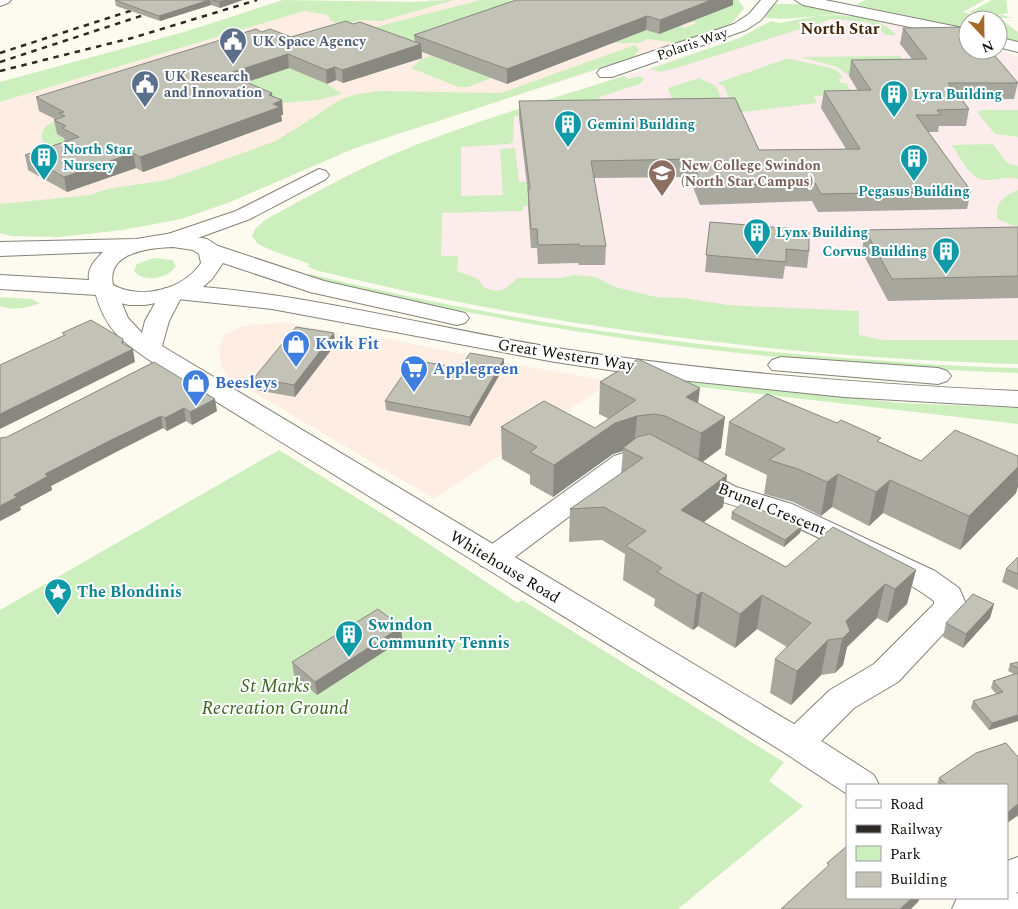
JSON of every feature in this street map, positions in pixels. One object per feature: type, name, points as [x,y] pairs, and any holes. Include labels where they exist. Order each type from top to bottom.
[{"type":"street","name":"Polaris Way","points":[[606,73],[719,36],[740,27],[755,17],[769,0]]},
{"type":"street","points":[[804,0],[958,32]]},
{"type":"street","points":[[0,249],[142,244],[173,240],[244,215],[319,175]]},
{"type":"street","points":[[0,282],[105,290],[138,297],[174,293],[198,282],[204,276],[212,263],[209,250],[244,215]]},
{"type":"street","name":"Great Western Way","points":[[173,240],[199,244],[209,250],[318,288],[532,332],[767,363],[932,376],[1018,380]]},
{"type":"street","name":"Whitehouse Road","points":[[142,244],[122,250],[104,263],[99,275],[121,329],[157,354],[492,559],[797,742],[859,784]]},
{"type":"street","points":[[137,373],[157,354],[157,321],[174,293]]},
{"type":"street","name":"Great Western Way","points":[[174,293],[238,296],[288,303],[535,351],[687,373],[831,389],[1018,399]]},
{"type":"street","name":"Brunel Crescent","points":[[492,559],[624,462],[635,457],[652,455],[726,493],[782,511],[847,540],[924,578],[948,596],[950,604],[947,610],[886,673],[842,699],[797,742]]},
{"type":"street","points":[[972,909],[983,899]]},
{"type":"street","points":[[995,899],[1007,909]]},
{"type":"shaded area","points":[[363,0],[412,2],[432,0],[738,0],[744,8],[732,23],[714,32],[355,148],[230,202],[181,219],[122,230],[59,237],[12,236],[0,233],[0,102],[304,11]]},
{"type":"shaded area","name":"New College Swindon (North Star Campus)","points":[[856,17],[925,31],[958,46],[958,60],[1008,60],[1008,53],[1018,56],[1018,362],[756,343],[273,251],[258,244],[252,236],[255,229],[265,220],[348,175],[451,132],[789,22]]},
{"type":"shaded area","points":[[286,323],[355,336],[384,338],[495,361],[613,381],[434,499],[230,378],[225,373],[221,366],[219,350],[224,335],[241,327],[255,324]]},
{"type":"green space","points":[[283,0],[412,2],[454,0],[382,21],[360,20],[345,25],[331,21],[328,15],[304,11],[0,102],[0,82],[184,32]]},
{"type":"green space","points":[[481,0],[507,0],[621,22],[659,34],[679,26],[685,28],[697,23],[691,21],[732,5],[716,0],[738,0],[744,8],[732,23],[714,32],[679,43],[647,39],[639,43],[606,43],[473,18],[448,22],[427,46],[356,32]]},
{"type":"green space","points":[[865,0],[985,0],[967,10],[958,10],[958,26],[856,5]]},
{"type":"green space","points":[[992,0],[1006,0],[1008,10],[974,10]]},
{"type":"green space","points":[[776,4],[799,4],[845,14],[782,19],[763,17],[771,6]]},
{"type":"green space","points":[[838,15],[870,19],[889,28],[896,35],[885,35],[877,26],[866,22],[832,19],[680,67],[660,72],[650,69],[739,38],[771,21],[779,23],[817,16]]},
{"type":"green space","points":[[1008,24],[1018,32],[1018,43],[1008,40]]},
{"type":"green space","points":[[635,45],[639,49],[634,57],[355,148],[230,202],[181,219],[122,230],[59,237],[12,236],[0,233],[0,204],[90,195],[107,189],[167,180],[276,141],[342,99],[354,95],[377,91],[501,93]]},
{"type":"green space","points":[[431,56],[492,78],[468,87],[458,87],[411,68],[421,59]]},
{"type":"green space","points":[[900,56],[914,74],[848,75],[837,67],[801,57]]},
{"type":"green space","points":[[786,59],[834,69],[843,78],[838,78],[841,83],[846,83],[851,91],[837,91],[838,95],[814,96],[817,103],[735,113],[724,86],[717,83]]},
{"type":"green space","points":[[289,68],[327,84],[342,94],[318,100],[271,104],[226,89]]},
{"type":"green space","points":[[624,76],[628,79],[640,76],[644,79],[640,84],[599,97],[603,113],[514,116],[513,142],[509,144],[461,147],[461,196],[503,195],[500,149],[515,148],[519,182],[592,180],[596,205],[523,206],[523,211],[442,213],[441,256],[458,256],[457,271],[478,279],[483,287],[494,291],[505,289],[518,278],[560,278],[575,275],[595,277],[615,287],[656,297],[684,298],[727,305],[859,311],[859,335],[884,340],[1018,340],[1018,364],[841,354],[753,346],[664,336],[576,323],[488,308],[315,270],[307,266],[310,264],[258,244],[252,236],[255,229],[265,220],[340,179],[387,157],[475,123]]},
{"type":"green space","points":[[699,78],[716,86],[726,110],[674,104],[668,88]]},
{"type":"green space","points":[[1018,110],[1018,137],[995,134],[979,115],[978,111]]},
{"type":"green space","points":[[75,115],[69,141],[50,147],[43,142],[43,130],[47,126],[57,120]]},
{"type":"green space","points":[[993,144],[1008,164],[1018,166],[1018,179],[983,180],[977,177],[967,168],[951,145]]},
{"type":"green space","points":[[1018,190],[1018,226],[997,219],[997,208],[1005,197]]},
{"type":"green space","points":[[154,258],[172,260],[176,266],[167,274],[155,278],[143,277],[134,271],[137,264]]},
{"type":"green space","points":[[310,274],[509,316],[642,337],[844,358],[1018,368],[1018,373],[838,363],[659,343],[482,315],[306,277]]},
{"type":"green space","points":[[0,297],[31,299],[40,303],[15,309],[0,306]]},
{"type":"green space","points":[[636,374],[902,403],[1018,408],[1018,424],[674,384]]},
{"type":"green space","name":"St Marks Recreation Ground","points":[[279,450],[391,519],[518,603],[522,600],[784,762],[769,781],[803,806],[678,909],[0,909],[0,610]]},
{"type":"building","points":[[115,0],[209,0],[159,16]]},
{"type":"building","points":[[516,0],[711,0],[660,20],[647,16],[507,69],[414,35]]},
{"type":"building","points":[[346,21],[353,24],[360,22],[421,44],[342,70],[335,67],[326,70],[288,54],[227,74],[272,93],[269,95],[282,100],[273,104],[280,107],[140,157],[133,153],[64,177],[25,155],[79,137],[62,128],[66,126],[54,120],[65,116],[59,113],[64,112],[36,97],[256,29],[262,32],[270,29],[291,37]]},
{"type":"building","points":[[958,27],[958,60],[998,60],[1018,83],[948,83],[969,109],[937,110],[941,115],[916,115],[971,191],[821,194],[815,183],[702,186],[691,159],[591,161],[606,246],[579,246],[579,244],[538,245],[537,229],[531,229],[528,189],[530,189],[519,101],[735,98],[759,150],[860,149],[824,91],[871,90],[851,60],[927,59],[903,28]]},
{"type":"building","points":[[710,222],[809,230],[809,251],[786,249],[786,262],[706,255]]},
{"type":"building","points":[[1018,227],[1018,276],[892,279],[865,230]]},
{"type":"building","points":[[91,320],[123,339],[122,343],[133,349],[0,414],[0,365],[65,335],[62,333]]},
{"type":"building","points":[[296,327],[334,333],[294,385],[254,378]]},
{"type":"building","points":[[470,353],[504,359],[470,417],[385,401],[413,360],[460,368]]},
{"type":"building","points":[[638,359],[700,388],[686,397],[725,417],[701,433],[665,416],[654,414],[637,416],[615,423],[554,465],[530,452],[537,447],[501,427],[544,401],[595,428],[636,400],[600,382]]},
{"type":"building","points":[[154,362],[215,399],[190,412],[184,408],[165,418],[161,416],[113,439],[45,474],[48,476],[14,495],[17,497],[0,506],[0,438],[7,437]]},
{"type":"building","points":[[767,394],[837,423],[841,420],[881,438],[877,441],[921,461],[955,430],[1018,456],[1018,467],[969,516],[890,480],[876,492],[838,474],[827,482],[798,469],[769,460],[785,449],[729,422]]},
{"type":"building","points":[[650,434],[727,475],[681,510],[786,567],[833,527],[916,570],[895,589],[885,584],[846,621],[850,631],[843,638],[828,640],[797,671],[775,659],[811,623],[762,595],[740,614],[702,592],[697,595],[657,572],[662,568],[626,546],[646,531],[604,507],[570,509],[643,458],[623,448],[637,437]]},
{"type":"building","points":[[743,503],[802,526],[785,540],[732,512]]},
{"type":"building","points":[[1018,557],[1018,574],[1006,569]]},
{"type":"building","points":[[973,594],[994,604],[966,634],[946,623]]},
{"type":"building","points":[[378,609],[401,627],[315,682],[292,662]]},
{"type":"building","points":[[1018,662],[1018,668],[1010,664]]},
{"type":"building","points":[[1018,673],[1018,715],[992,723],[973,701],[1003,692],[993,681]]},
{"type":"building","points":[[1006,743],[1018,756],[1018,804],[1008,812],[1008,784],[946,784],[939,778],[976,753]]},
{"type":"building","points":[[846,847],[846,899],[911,899],[900,909],[781,909],[829,865],[827,863]]},
{"type":"railway","points":[[0,53],[164,0]]},
{"type":"railway","points":[[0,71],[132,38],[257,0]]},
{"type":"railway","points":[[0,62],[156,11]]},
{"type":"place","name":"UK Space Agency","points":[[233,65]]},
{"type":"place","name":"UK Research and Innovation","points":[[145,108]]},
{"type":"place","name":"Lyra Building","points":[[894,118]]},
{"type":"place","name":"Gemini Building","points":[[568,148]]},
{"type":"place","name":"North Star Nursery","points":[[44,181]]},
{"type":"place","name":"Pegasus Building","points":[[914,182]]},
{"type":"place","name":"New College Swindon (North Star Campus)","points":[[662,197]]},
{"type":"place","name":"Lynx Building","points":[[757,256]]},
{"type":"place","name":"Corvus Building","points":[[946,275]]},
{"type":"place","name":"Kwik Fit","points":[[296,368]]},
{"type":"place","name":"Applegreen","points":[[414,393]]},
{"type":"place","name":"Beesleys","points":[[196,407]]},
{"type":"place","name":"The Blondinis","points":[[58,616]]},
{"type":"place","name":"Swindon Community Tennis","points":[[349,658]]},
{"type":"district","name":"North Star","points":[[840,29]]}]
